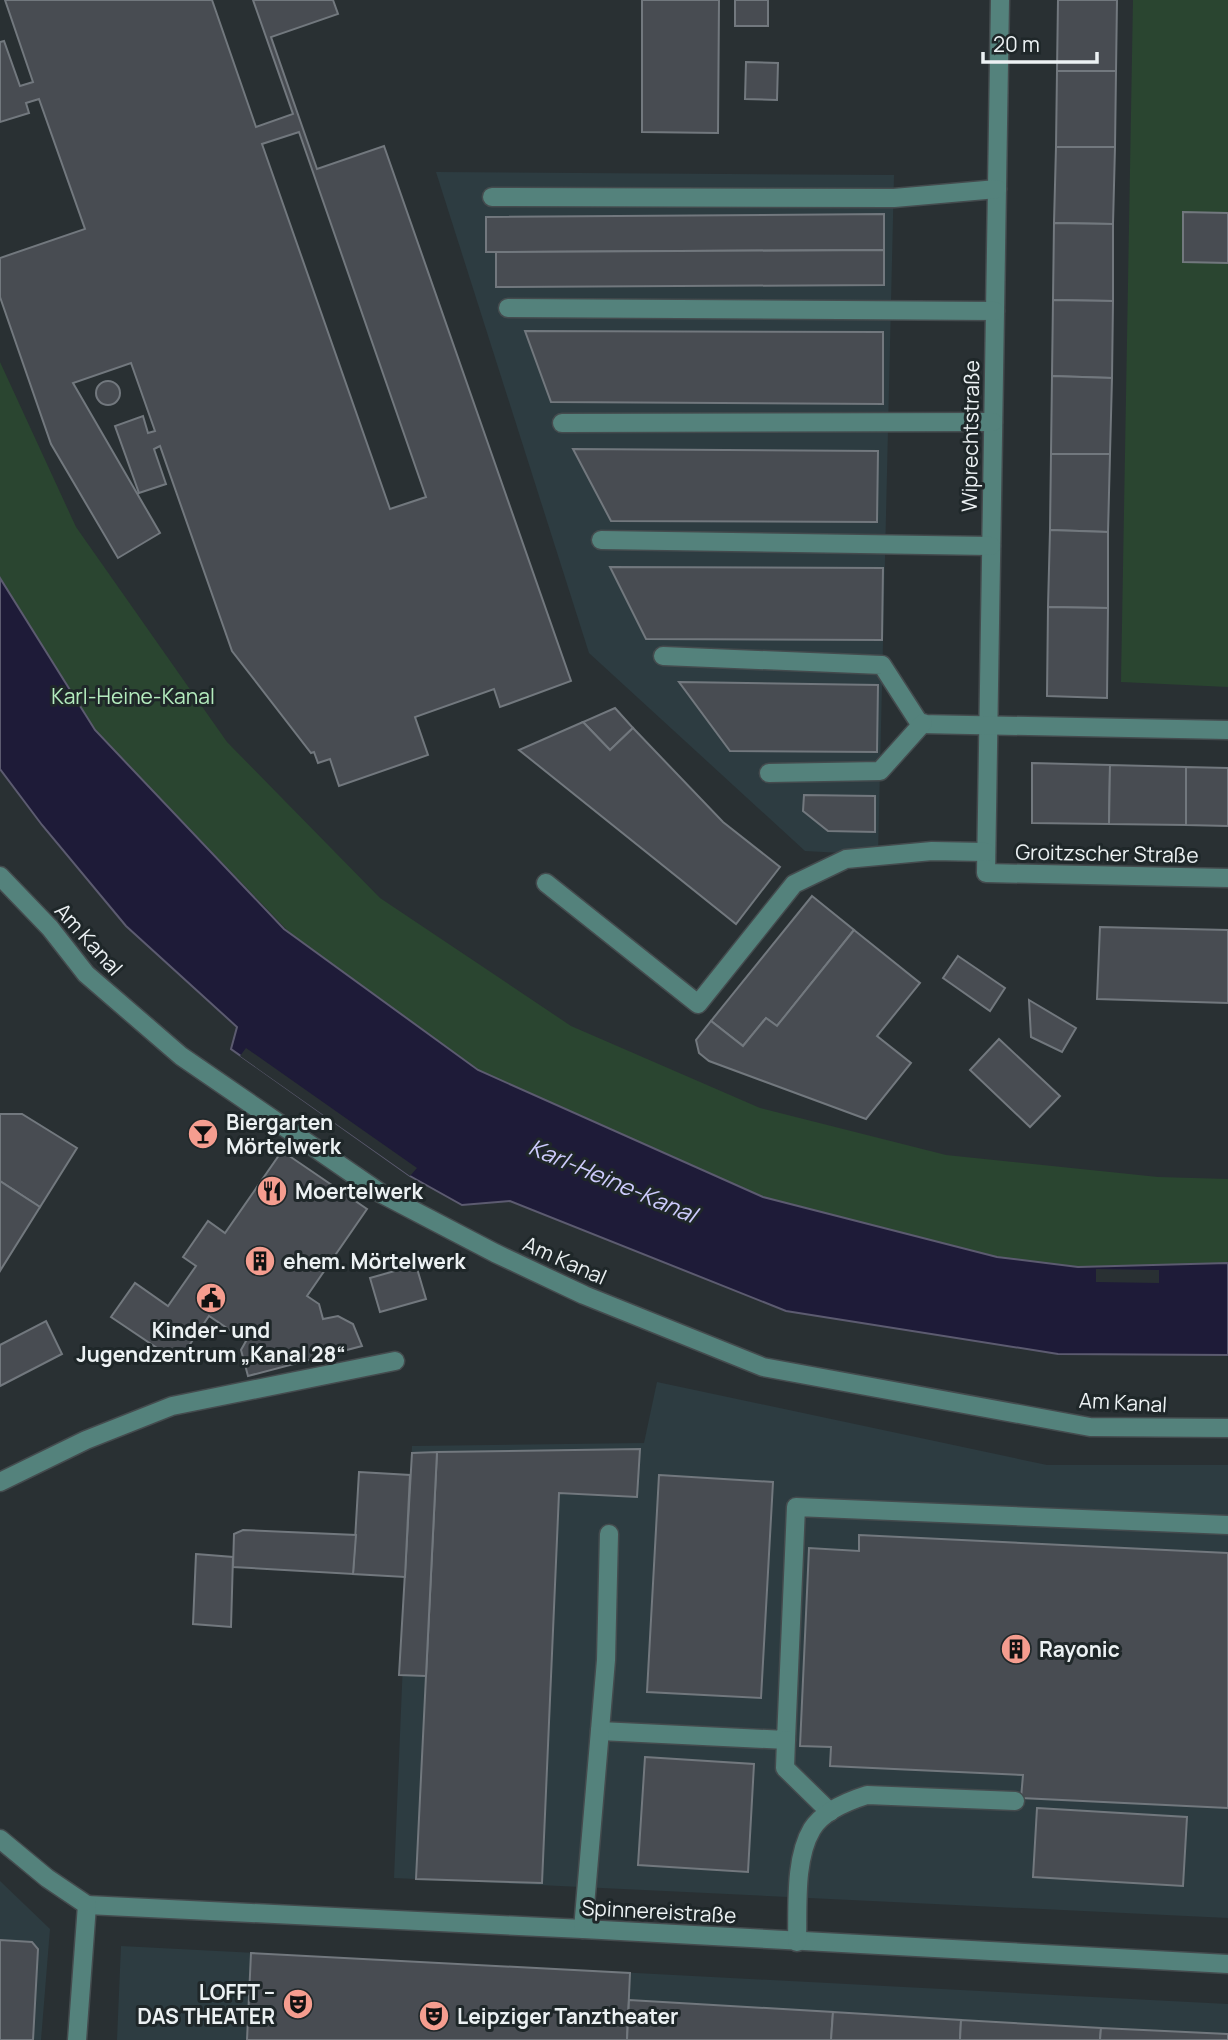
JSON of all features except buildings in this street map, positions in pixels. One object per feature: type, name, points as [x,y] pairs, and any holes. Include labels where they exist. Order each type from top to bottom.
[{"type":"street","name":"Wiprechtstraße","points":[[986,873],[1000,0]]},
{"type":"street","points":[[492,197],[894,198],[997,189]]},
{"type":"street","points":[[508,308],[995,312]]},
{"type":"street","points":[[562,423],[993,422]]},
{"type":"street","points":[[601,540],[991,546]]},
{"type":"street","points":[[663,656],[882,665],[920,723],[1228,730]]},
{"type":"street","points":[[769,773],[880,771],[923,723]]},
{"type":"street","points":[[546,883],[698,1004],[793,884],[846,859],[932,851],[986,852]]},
{"type":"street","name":"Groitzscher Straße","points":[[986,873],[1228,878]]},
{"type":"street","name":"Am Kanal","points":[[0,876],[50,928],[86,974],[181,1056],[382,1194],[495,1253],[584,1295],[763,1367],[1090,1427],[1228,1428]]},
{"type":"street","points":[[0,1482],[86,1440],[172,1406],[395,1361]]},
{"type":"street","points":[[830,1812],[785,1768],[796,1507],[1228,1525]]},
{"type":"street","points":[[583,1929],[606,1660],[609,1534]]},
{"type":"street","points":[[600,1731],[786,1740]]},
{"type":"street","points":[[797,1942],[798,1886],[804,1851],[813,1828],[830,1812],[846,1802],[867,1795],[1015,1801]]},
{"type":"street","points":[[2,1843],[87,1905],[78,2040]]},
{"type":"street","name":"Spinnereistraße","points":[[87,1905],[1228,1964]]},
{"type":"shaded area","points":[[436,172],[894,175],[878,855],[805,851],[589,653]]},
{"type":"shaded area","points":[[657,1382],[1047,1465],[1228,1465],[1228,1918],[394,1878],[412,1446],[644,1443]]},
{"type":"shaded area","points":[[0,1881],[50,1929],[41,2040],[0,2040]]},
{"type":"shaded area","points":[[121,1946],[1228,2004],[1228,2040],[117,2040]]},
{"type":"green space","points":[[1133,0],[1228,0],[1228,687],[1121,682]]},
{"type":"green space","name":"Karl-Heine-Kanal","points":[[0,362],[76,527],[227,742],[380,898],[571,1026],[760,1108],[946,1155],[1158,1177],[1228,1179],[1228,1263],[1078,1267],[997,1257],[763,1197],[478,1070],[292,935],[95,730],[0,578]]},
{"type":"water","points":[[0,578],[95,730],[284,929],[478,1070],[763,1197],[997,1257],[1078,1267],[1228,1263],[1228,1355],[1058,1354],[786,1311],[510,1201],[462,1205],[410,1176],[231,1049],[237,1027],[126,926],[42,825],[0,769]]},
{"type":"pier","points":[[246,1048],[417,1168],[410,1176],[240,1056]]},
{"type":"pier","points":[[1096,1269],[1159,1270],[1159,1283],[1096,1282]]},
{"type":"place","name":"Biergarten Mörtelwerk","points":[[203,1134]]},
{"type":"place","name":"Moertelwerk","points":[[272,1191]]},
{"type":"place","name":"ehem. Mörtelwerk","points":[[260,1261]]},
{"type":"place","name":"Kinder- und Jugendzentrum „Kanal 28“","points":[[211,1298]]},
{"type":"place","name":"Rayonic","points":[[1016,1649]]},
{"type":"place","name":"LOFFT – DAS THEATER","points":[[298,2004]]},
{"type":"place","name":"Leipziger Tanztheater","points":[[434,2016]]}]
